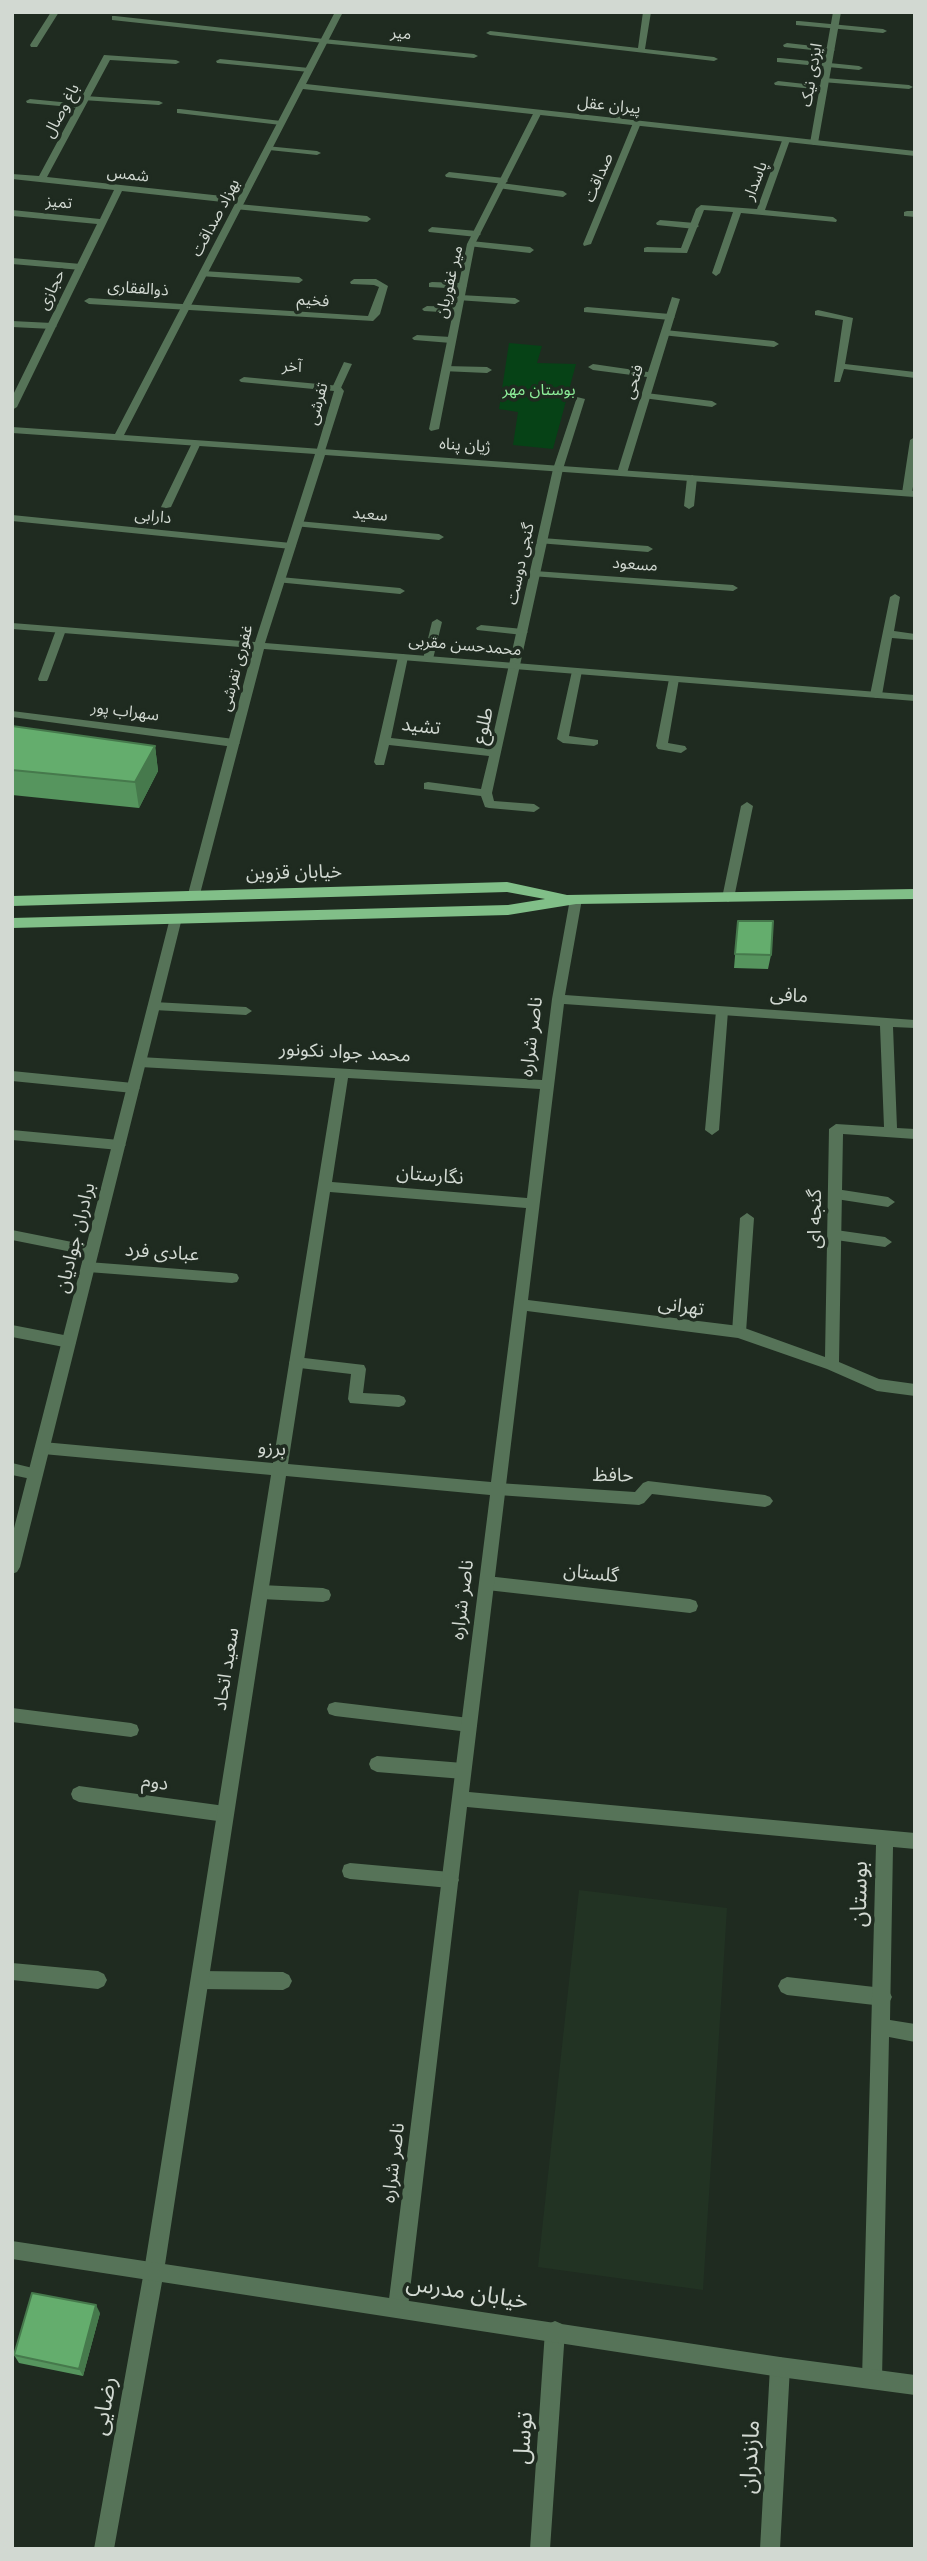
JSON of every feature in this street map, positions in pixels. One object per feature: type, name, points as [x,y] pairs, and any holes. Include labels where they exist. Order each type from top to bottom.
[{"type":"main road","name":"خیابان قزوین","points":[[12,901],[507,887],[576,899]]},
{"type":"main road","name":"خیابان قزوین","points":[[12,923],[508,910],[576,899],[915,894]]},
{"type":"street","points":[[34,45],[55,12]]},
{"type":"street","name":"بهزاد صداقت","points":[[118,438],[339,12]]},
{"type":"street","points":[[640,51],[647,12]]},
{"type":"street","name":"ایزدی نیک","points":[[814,143],[837,12]]},
{"type":"street","name":"میر","points":[[115,18],[474,56]]},
{"type":"street","points":[[799,23],[883,31]]},
{"type":"street","points":[[490,33],[714,59]]},
{"type":"street","points":[[787,45],[831,50]]},
{"type":"street","name":"باغ وصال","points":[[42,179],[107,57],[176,62]]},
{"type":"street","points":[[780,60],[859,68]]},
{"type":"street","points":[[220,61],[309,70]]},
{"type":"street","points":[[778,83],[909,87]]},
{"type":"street","name":"پیران عقل","points":[[301,86],[915,154]]},
{"type":"street","points":[[30,102],[159,103]]},
{"type":"street","points":[[617,121],[623,109]]},
{"type":"street","points":[[180,111],[281,123]]},
{"type":"street","name":"میر غفوریان","points":[[434,429],[471,244],[538,112]]},
{"type":"street","name":"صداقت","points":[[587,244],[637,123]]},
{"type":"street","name":"پاسدار","points":[[695,226],[700,209],[704,206],[760,212],[786,140]]},
{"type":"street","points":[[269,148],[317,153]]},
{"type":"street","points":[[449,175],[564,194]]},
{"type":"street","name":"شمس","points":[[12,176],[367,219]]},
{"type":"street","name":"حجازی","points":[[12,407],[120,188]]},
{"type":"street","points":[[716,273],[738,209]]},
{"type":"street","points":[[760,212],[833,220]]},
{"type":"street","name":"تمیز","points":[[12,213],[103,222]]},
{"type":"street","points":[[647,250],[684,251],[695,226],[660,223]]},
{"type":"street","points":[[432,230],[477,234]]},
{"type":"street","points":[[471,244],[530,250]]},
{"type":"street","points":[[12,261],[81,267]]},
{"type":"street","points":[[203,274],[299,280]]},
{"type":"street","name":"فخیم","points":[[186,308],[370,318],[375,314],[384,286],[376,282],[354,282]]},
{"type":"street","points":[[432,285],[463,286]]},
{"type":"street","points":[[460,298],[515,301]]},
{"type":"street","name":"فتحی","points":[[622,473],[675,299]]},
{"type":"street","name":"ذوالفقاری","points":[[89,301],[186,308]]},
{"type":"street","points":[[426,309],[457,310]]},
{"type":"street","points":[[587,310],[670,317]]},
{"type":"street","points":[[818,313],[848,318],[837,380]]},
{"type":"street","points":[[12,324],[52,326]]},
{"type":"street","points":[[665,333],[774,344]]},
{"type":"street","points":[[417,338],[451,340]]},
{"type":"street","name":"تفرشی","points":[[321,452],[339,391],[337,388],[347,364]]},
{"type":"street","points":[[840,366],[915,375]]},
{"type":"street","points":[[593,368],[652,375]]},
{"type":"street","points":[[445,369],[487,370]]},
{"type":"street","name":"آخر","points":[[244,380],[337,388]]},
{"type":"street","points":[[12,383],[23,384]]},
{"type":"street","points":[[646,396],[712,404]]},
{"type":"street","name":"گنجی دوست","points":[[515,666],[558,468],[580,399]]},
{"type":"street","name":"ژیان پناه","points":[[12,430],[911,494]]},
{"type":"street","points":[[911,494],[915,440]]},
{"type":"street","points":[[166,507],[195,443]]},
{"type":"street","name":"غفوری تفرشی","points":[[194,894],[259,646],[321,452]]},
{"type":"street","points":[[690,506],[692,478]]},
{"type":"street","name":"دارابی","points":[[12,518],[291,546]]},
{"type":"street","name":"سعید","points":[[298,524],[439,537]]},
{"type":"street","points":[[542,541],[648,549]]},
{"type":"street","name":"مسعود","points":[[535,574],[733,588]]},
{"type":"street","points":[[279,580],[400,591]]},
{"type":"street","points":[[876,695],[895,597]]},
{"type":"street","points":[[428,659],[437,622]]},
{"type":"street","name":"محمدحسن مقربی","points":[[12,626],[915,698]]},
{"type":"street","points":[[481,628],[523,632]]},
{"type":"street","points":[[43,679],[61,630]]},
{"type":"street","points":[[888,634],[915,637]]},
{"type":"street","name":"تشید","points":[[380,762],[403,657]]},
{"type":"street","name":"طلوع","points":[[486,793],[515,666]]},
{"type":"street","points":[[577,671],[563,739],[594,742]]},
{"type":"street","points":[[674,679],[662,746],[681,749]]},
{"type":"street","name":"سهراب پور","points":[[12,713],[234,743]]},
{"type":"street","name":"تشید","points":[[385,741],[495,753]]},
{"type":"street","points":[[428,786],[486,793],[489,804],[534,808]]},
{"type":"street","points":[[728,898],[747,806]]},
{"type":"street","name":"ناصر شراره","points":[[398,2307],[547,1085],[558,999],[576,899]]},
{"type":"street","name":"برادران جوادیان","points":[[13,1559],[176,918]]},
{"type":"street","name":"مافی","points":[[558,999],[915,1024]]},
{"type":"street","points":[[154,1006],[246,1012]]},
{"type":"street","points":[[712,1130],[722,1011]]},
{"type":"street","points":[[886,1022],[891,1132],[915,1134]]},
{"type":"street","name":"محمد جواد نکونور","points":[[140,1062],[547,1085]]},
{"type":"street","name":"سعید اتحاد","points":[[154,2271],[342,1073]]},
{"type":"street","points":[[12,1076],[133,1088]]},
{"type":"street","name":"گنجه ای","points":[[832,1365],[836,1129],[891,1132]]},
{"type":"street","points":[[12,1135],[119,1145]]},
{"type":"street","name":"نگارستان","points":[[324,1186],[533,1204]]},
{"type":"street","points":[[836,1194],[888,1202]]},
{"type":"street","points":[[738,1332],[747,1218]]},
{"type":"street","points":[[12,1235],[92,1251]]},
{"type":"street","points":[[836,1235],[885,1242]]},
{"type":"street","name":"عبادی فرد","points":[[88,1267],[232,1278]]},
{"type":"street","name":"تهرانی","points":[[520,1305],[738,1332],[832,1365],[877,1385],[915,1390]]},
{"type":"street","points":[[12,1331],[69,1342]]},
{"type":"street","points":[[296,1363],[359,1369],[355,1399],[399,1401]]},
{"type":"street","name":"برزو","points":[[43,1448],[498,1489]]},
{"type":"street","points":[[12,1469],[36,1474]]},
{"type":"street","name":"حافظ","points":[[498,1489],[639,1499],[648,1487],[765,1501]]},
{"type":"street","name":"گلستان","points":[[486,1583],[690,1606]]},
{"type":"street","points":[[261,1592],[323,1595]]},
{"type":"street","points":[[335,1709],[469,1725]]},
{"type":"street","points":[[12,1715],[131,1730]]},
{"type":"street","points":[[377,1764],[464,1772]]},
{"type":"street","name":"دوم","points":[[79,1794],[226,1814]]},
{"type":"street","name":"بوستان","points":[[460,1799],[885,1838],[872,2379]]},
{"type":"street","points":[[885,1838],[915,1841]]},
{"type":"street","points":[[350,1871],[450,1880]]},
{"type":"street","points":[[12,1971],[98,1980]]},
{"type":"street","points":[[200,1980],[283,1981]]},
{"type":"street","points":[[788,1986],[883,1997]]},
{"type":"street","points":[[882,2027],[915,2033]]},
{"type":"street","name":"خیابان مدرس","points":[[12,2250],[780,2367],[915,2385]]},
{"type":"street","name":"رضایی","points":[[104,2549],[154,2271]]},
{"type":"street","name":"توسل","points":[[540,2549],[555,2332]]},
{"type":"street","name":"مازندران","points":[[770,2549],[780,2367]]},
{"type":"shaded area","points":[[579,1890],[727,1908],[703,2290],[538,2267]]},
{"type":"green space","name":"بوستان مهر","points":[[509,343],[542,346],[537,363],[576,364],[553,449],[513,445],[518,412],[499,409]]},
{"type":"building","points":[[12,726],[155,746],[135,782],[12,770]]},
{"type":"building","points":[[738,921],[773,921],[771,955],[735,954]]},
{"type":"building","points":[[32,2293],[96,2305],[79,2369],[14,2355]]}]
